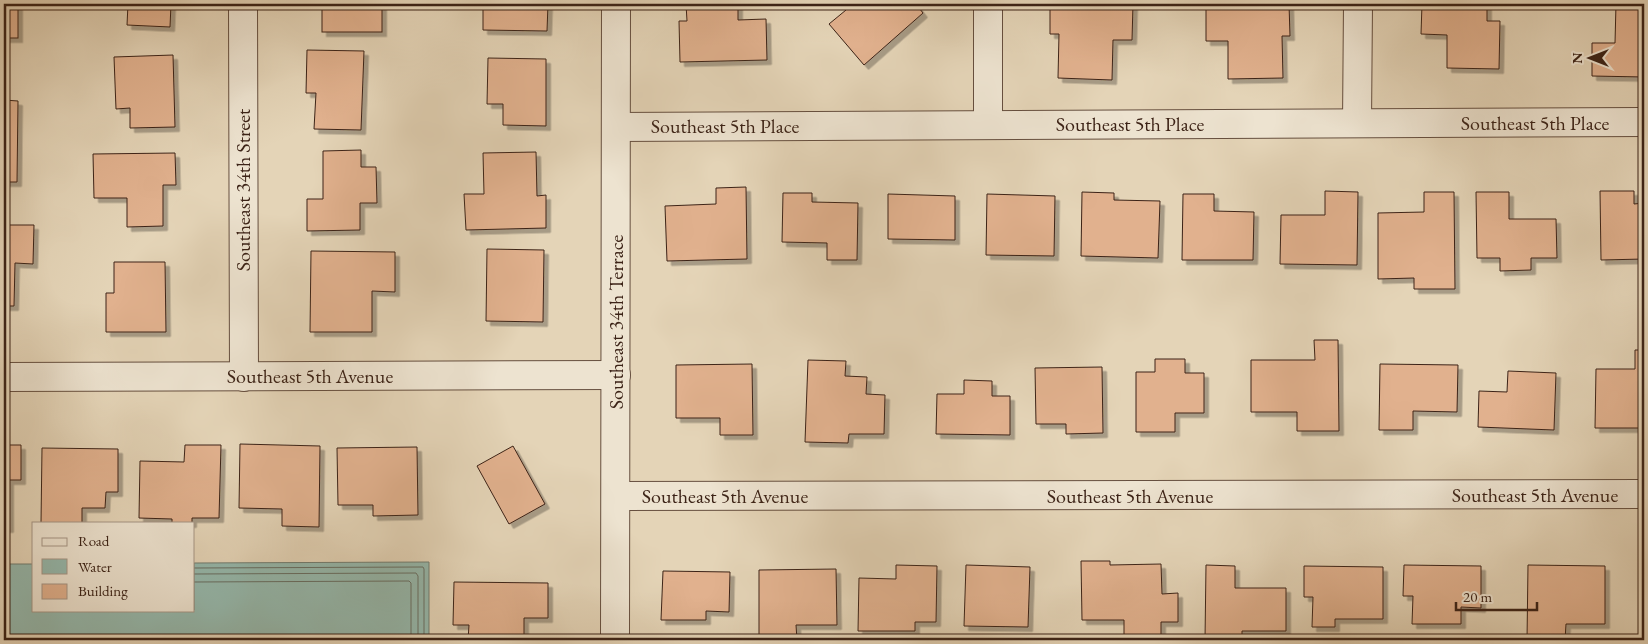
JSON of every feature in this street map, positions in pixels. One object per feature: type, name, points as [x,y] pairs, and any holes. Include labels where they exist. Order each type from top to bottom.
[{"type":"street","name":"Southeast 34th Street","points":[[243,4],[244,377]]},
{"type":"street","name":"Southeast 34th Terrace","points":[[615,640],[616,4]]},
{"type":"street","points":[[988,4],[988,125]]},
{"type":"street","points":[[1357,124],[1358,4]]},
{"type":"street","name":"Southeast 5th Place","points":[[616,127],[1644,122]]},
{"type":"street","name":"Southeast 5th Avenue","points":[[4,377],[616,374]]},
{"type":"street","name":"Southeast 5th Avenue","points":[[616,496],[1644,494]]},
{"type":"water","points":[[429,562],[429,640],[4,640],[4,564],[32,564],[32,612],[195,612],[195,563]]},
{"type":"building","points":[[4,4],[18,4],[18,38],[4,38]]},
{"type":"building","points":[[128,4],[171,4],[170,27],[127,25]]},
{"type":"building","points":[[322,4],[382,4],[382,32],[322,32]]},
{"type":"building","points":[[483,4],[548,4],[547,31],[483,30]]},
{"type":"building","points":[[686,4],[738,4],[738,20],[766,19],[767,60],[680,62],[679,21],[687,21]]},
{"type":"building","points":[[840,4],[916,4],[923,13],[864,65],[829,24],[846,10]]},
{"type":"building","points":[[1050,4],[1133,4],[1132,40],[1113,40],[1112,80],[1058,78],[1059,34],[1050,34]]},
{"type":"building","points":[[1206,4],[1289,4],[1290,36],[1282,36],[1283,78],[1228,79],[1228,41],[1206,41]]},
{"type":"building","points":[[1422,4],[1487,4],[1487,21],[1500,21],[1499,69],[1447,68],[1447,35],[1421,34]]},
{"type":"building","points":[[1616,4],[1644,4],[1644,77],[1592,76],[1592,43],[1615,43]]},
{"type":"building","points":[[307,50],[364,51],[361,130],[314,129],[316,93],[306,93]]},
{"type":"building","points":[[173,55],[175,127],[130,128],[130,108],[116,109],[114,57]]},
{"type":"building","points":[[488,58],[546,59],[546,126],[503,125],[503,104],[487,104]]},
{"type":"building","points":[[4,100],[18,101],[17,182],[4,182]]},
{"type":"building","points":[[361,150],[361,167],[376,167],[377,203],[360,203],[360,230],[307,231],[307,199],[323,199],[323,151]]},
{"type":"building","points":[[536,152],[537,196],[546,195],[546,228],[466,230],[464,194],[484,194],[483,153]]},
{"type":"building","points":[[175,153],[176,185],[163,185],[163,226],[127,227],[127,198],[94,198],[93,154]]},
{"type":"building","points":[[746,187],[747,259],[667,261],[665,206],[716,204],[716,188]]},
{"type":"building","points":[[1325,191],[1358,192],[1357,265],[1280,264],[1281,215],[1325,215]]},
{"type":"building","points":[[1600,191],[1634,191],[1634,204],[1644,203],[1644,259],[1601,260]]},
{"type":"building","points":[[1082,192],[1114,193],[1114,200],[1160,201],[1158,258],[1081,256]]},
{"type":"building","points":[[1424,192],[1454,192],[1455,289],[1414,289],[1414,278],[1378,279],[1378,213],[1424,212]]},
{"type":"building","points":[[1476,192],[1509,192],[1509,219],[1556,219],[1557,258],[1531,258],[1531,270],[1500,271],[1500,258],[1477,258]]},
{"type":"building","points":[[783,193],[812,193],[812,202],[858,203],[857,260],[827,260],[827,243],[782,242]]},
{"type":"building","points":[[888,194],[955,196],[955,240],[888,239]]},
{"type":"building","points":[[987,194],[1055,196],[1054,256],[986,255]]},
{"type":"building","points":[[1183,194],[1214,194],[1214,211],[1254,212],[1253,260],[1182,260]]},
{"type":"building","points":[[4,225],[34,225],[33,264],[15,263],[14,306],[4,306]]},
{"type":"building","points":[[487,249],[544,250],[543,322],[486,321]]},
{"type":"building","points":[[311,251],[395,252],[395,292],[372,291],[372,332],[310,332]]},
{"type":"building","points":[[114,262],[165,262],[166,332],[106,332],[106,293],[114,293]]},
{"type":"building","points":[[1314,340],[1338,340],[1339,431],[1297,431],[1297,412],[1251,412],[1251,360],[1315,360]]},
{"type":"building","points":[[1635,350],[1644,350],[1644,428],[1595,428],[1596,369],[1635,369]]},
{"type":"building","points":[[1155,359],[1185,359],[1185,373],[1204,373],[1204,413],[1175,413],[1175,432],[1136,432],[1136,372],[1155,372]]},
{"type":"building","points":[[808,360],[846,361],[845,376],[867,377],[866,394],[885,395],[884,434],[849,434],[848,443],[805,442]]},
{"type":"building","points":[[752,364],[753,435],[720,435],[720,418],[676,418],[676,365]]},
{"type":"building","points":[[1380,364],[1458,365],[1457,412],[1413,411],[1413,430],[1379,430]]},
{"type":"building","points":[[1102,367],[1103,433],[1066,434],[1066,424],[1036,424],[1035,368]]},
{"type":"building","points":[[1508,371],[1556,373],[1554,430],[1478,427],[1479,391],[1507,392]]},
{"type":"building","points":[[964,380],[992,381],[992,396],[1010,396],[1010,435],[936,434],[937,394],[964,394]]},
{"type":"building","points":[[240,444],[320,446],[319,527],[282,526],[282,509],[239,508]]},
{"type":"building","points":[[4,445],[21,445],[21,480],[9,480],[9,528],[4,528]]},
{"type":"building","points":[[185,445],[221,445],[219,518],[192,518],[192,522],[172,522],[172,519],[139,518],[140,461],[184,462]]},
{"type":"building","points":[[513,446],[545,504],[509,524],[477,466]]},
{"type":"building","points":[[417,447],[418,515],[373,516],[373,505],[338,505],[337,448]]},
{"type":"building","points":[[42,448],[118,449],[118,492],[106,492],[105,508],[82,508],[82,522],[41,522]]},
{"type":"building","points":[[1081,561],[1110,561],[1110,565],[1161,564],[1162,594],[1178,593],[1178,622],[1161,622],[1161,640],[1124,640],[1124,620],[1082,620]]},
{"type":"building","points":[[896,565],[937,566],[936,622],[915,622],[915,631],[858,631],[859,578],[896,579]]},
{"type":"building","points":[[966,565],[1030,567],[1028,627],[964,626]]},
{"type":"building","points":[[1206,565],[1235,566],[1235,588],[1286,588],[1286,631],[1242,631],[1242,640],[1205,640]]},
{"type":"building","points":[[1404,565],[1481,566],[1481,608],[1461,607],[1461,624],[1412,624],[1413,596],[1403,596]]},
{"type":"building","points":[[1528,565],[1605,566],[1605,624],[1566,624],[1565,640],[1527,640]]},
{"type":"building","points":[[1304,566],[1383,567],[1383,619],[1335,619],[1335,627],[1312,627],[1313,597],[1304,597]]},
{"type":"building","points":[[836,569],[837,625],[796,625],[797,640],[759,640],[759,570]]},
{"type":"building","points":[[663,571],[730,572],[729,612],[706,611],[706,620],[661,620]]},
{"type":"building","points":[[454,582],[548,583],[548,618],[524,618],[524,640],[468,640],[469,625],[453,625]]}]
